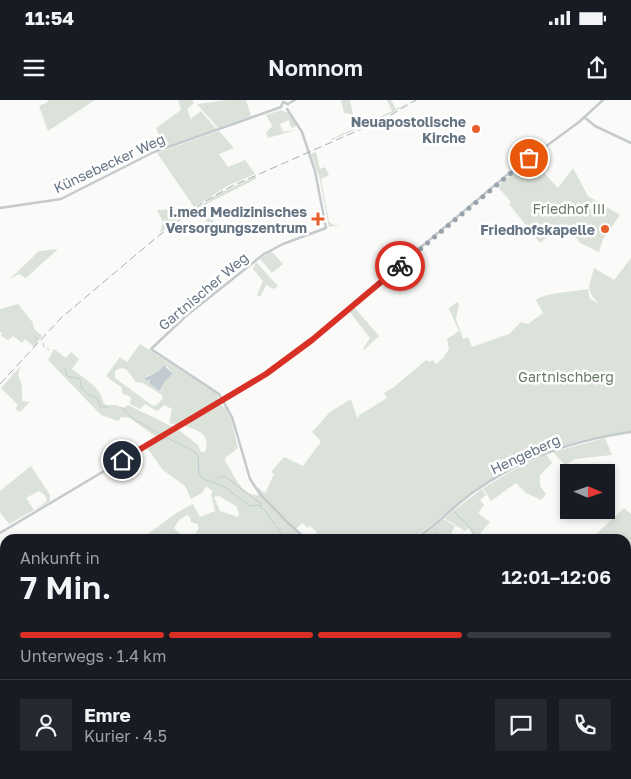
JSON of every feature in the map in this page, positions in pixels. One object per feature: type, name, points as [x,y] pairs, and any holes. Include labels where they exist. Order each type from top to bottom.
[{"type":"street","points":[[281,107],[284,110],[287,109],[288,104],[295,100]]},
{"type":"street","points":[[0,533],[266,374],[312,340],[521,164],[584,117],[602,100]]},
{"type":"street","name":"Künsebecker Weg","points":[[0,208],[61,199],[154,152],[281,107],[283,102],[288,104]]},
{"type":"street","name":"Gartnischer Weg","points":[[223,400],[217,392],[151,349],[186,316],[264,254],[283,244],[326,228],[315,171],[302,132],[287,109]]},
{"type":"street","points":[[584,117],[601,129],[631,143]]},
{"type":"street","points":[[223,400],[233,421],[250,479],[288,523],[300,534]]},
{"type":"street","name":"Hengeberg","points":[[421,534],[471,494],[520,464],[572,444],[631,432]]},
{"type":"green space","points":[[48,100],[95,100],[48,131],[39,106],[48,102]]},
{"type":"green space","points":[[178,100],[192,100],[194,103],[187,109],[191,119],[201,111],[216,129],[164,147],[156,128],[181,110]]},
{"type":"green space","points":[[226,100],[246,100],[251,116],[218,128],[197,104]]},
{"type":"green space","points":[[341,100],[350,100],[353,115],[360,126],[392,111],[387,100],[391,100],[396,109],[414,100],[394,112],[332,140],[357,127],[350,114],[344,113]]},
{"type":"green space","points":[[281,110],[288,113],[297,126],[291,128],[289,120],[280,124],[283,132],[299,129],[268,138],[266,133],[272,126],[266,115]]},
{"type":"green space","points":[[219,131],[234,148],[219,154],[228,167],[245,160],[255,174],[229,185],[194,207],[157,153]]},
{"type":"green space","points":[[316,152],[320,169],[325,167],[329,175],[321,179],[329,222],[334,225],[341,225],[329,227],[319,176],[311,154]]},
{"type":"green space","name":"Friedhof III","points":[[531,159],[558,188],[573,168],[588,196],[620,215],[603,239],[599,252],[580,243],[573,233],[557,229],[540,243],[509,204],[511,202],[497,186]]},
{"type":"green space","points":[[256,176],[256,179],[206,204],[214,221],[209,224],[195,209],[216,195]]},
{"type":"green space","points":[[191,209],[160,233],[163,222],[157,210]]},
{"type":"green space","points":[[58,249],[26,278],[19,274],[10,279],[39,251]]},
{"type":"green space","points":[[271,251],[283,264],[272,273],[260,259]]},
{"type":"green space","name":"Gartnischberg","points":[[631,258],[631,431],[581,440],[530,458],[480,486],[419,534],[316,534],[317,532],[310,526],[308,528],[302,523],[296,529],[290,526],[299,534],[199,534],[200,532],[195,534],[199,528],[197,524],[191,522],[190,517],[187,515],[179,520],[174,528],[181,534],[147,534],[193,504],[200,517],[215,511],[211,494],[213,492],[206,486],[202,493],[191,499],[185,486],[163,470],[147,448],[179,430],[198,445],[201,452],[205,452],[205,437],[194,429],[184,426],[220,405],[226,408],[231,418],[238,448],[225,458],[225,462],[237,482],[245,490],[254,495],[260,495],[257,487],[265,493],[274,474],[271,472],[284,457],[303,466],[320,443],[320,440],[312,432],[330,412],[351,399],[357,418],[359,418],[358,416],[387,398],[384,393],[426,360],[429,362],[433,360],[436,364],[444,357],[449,349],[447,339],[459,331],[448,309],[457,302],[459,304],[456,319],[463,339],[468,337],[472,347],[509,334],[521,322],[528,324],[543,313],[536,300],[541,297],[588,289],[590,299],[599,304],[589,288],[594,268],[614,280]],"holes":[[[219,496],[236,506],[239,513],[238,517],[220,511],[214,497]]]},
{"type":"green space","points":[[256,262],[278,286],[274,289],[266,285],[260,297],[257,295],[263,281],[253,269]]},
{"type":"green space","points":[[18,304],[33,323],[34,329],[42,336],[34,347],[25,339],[22,343],[13,336],[8,340],[1,336],[0,309]]},
{"type":"green space","points":[[354,307],[379,336],[364,350],[370,338],[349,311]]},
{"type":"green space","points":[[140,344],[216,393],[218,401],[176,425],[169,423],[172,409],[164,405],[157,411],[145,404],[140,409],[130,404],[131,397],[123,394],[121,387],[106,376],[120,357],[127,362]],"holes":[[[163,366],[167,366],[173,374],[165,381],[161,391],[150,384],[151,380],[145,377],[160,370]],[[120,368],[126,369],[136,382],[143,383],[162,395],[163,398],[157,405],[153,406],[115,378],[115,371]]]},
{"type":"green space","points":[[54,349],[66,358],[71,352],[79,359],[72,369],[95,387],[106,405],[116,405],[123,408],[128,405],[173,427],[156,437],[130,418],[121,417],[118,421],[101,415],[48,360]]},
{"type":"green space","points":[[21,366],[18,374],[22,387],[22,401],[30,402],[20,412],[15,409],[18,405],[1,388]]},
{"type":"green space","points":[[605,438],[612,455],[575,459],[564,464],[553,452]]},
{"type":"green space","points":[[546,454],[552,463],[540,475],[540,486],[546,494],[541,500],[526,493],[516,483],[491,501],[483,488]]},
{"type":"green space","points":[[31,466],[50,495],[50,501],[35,510],[47,501],[45,495],[39,491],[26,498],[34,510],[9,524],[0,512],[0,491]]},
{"type":"green space","points":[[482,489],[486,495],[480,500],[484,505],[478,513],[490,522],[480,534],[472,534],[468,528],[465,531],[444,518]]},
{"type":"green space","points":[[624,508],[631,514],[631,534],[596,534],[612,519],[615,519],[615,516]]},
{"type":"green space","points":[[442,518],[455,526],[451,534],[424,534]]},
{"type":"shaded area","points":[[164,365],[173,374],[165,381],[160,391],[150,384],[150,380],[145,380],[145,378],[160,370]]},
{"type":"waterway","points":[[43,343],[44,347]]},
{"type":"waterway","points":[[65,369],[67,376],[80,379],[82,389],[89,395],[97,398],[101,407],[108,407]]},
{"type":"waterway","points":[[121,407],[136,421],[159,434]]},
{"type":"waterway","points":[[163,440],[167,438],[192,450],[198,456],[199,474],[203,479],[223,486],[250,506],[259,505],[261,507]]},
{"type":"waterway","points":[[215,480],[219,477],[226,477]]},
{"type":"waterway","points":[[227,478],[256,500]]},
{"type":"waterway","points":[[257,501],[261,503],[261,506]]},
{"type":"waterway","points":[[261,508],[266,511],[271,520],[276,524]]},
{"type":"waterway","points":[[454,511],[467,523],[473,534]]},
{"type":"waterway","points":[[277,527],[281,534]]},
{"type":"railway","points":[[0,384],[61,318],[157,237],[202,203],[232,186],[384,119],[416,100]]},
{"type":"way so far","points":[[400,266],[529,158]]},
{"type":"place","name":"Neuapostolische Kirche","points":[[476,129]]},
{"type":"place","name":"i.med Medizinisches Versorgungszentrum","points":[[318,219]]},
{"type":"place","name":"Friedhofskapelle","points":[[605,229]]},
{"type":"route","points":[[122,460],[266,374],[312,340],[400,266]]}]
